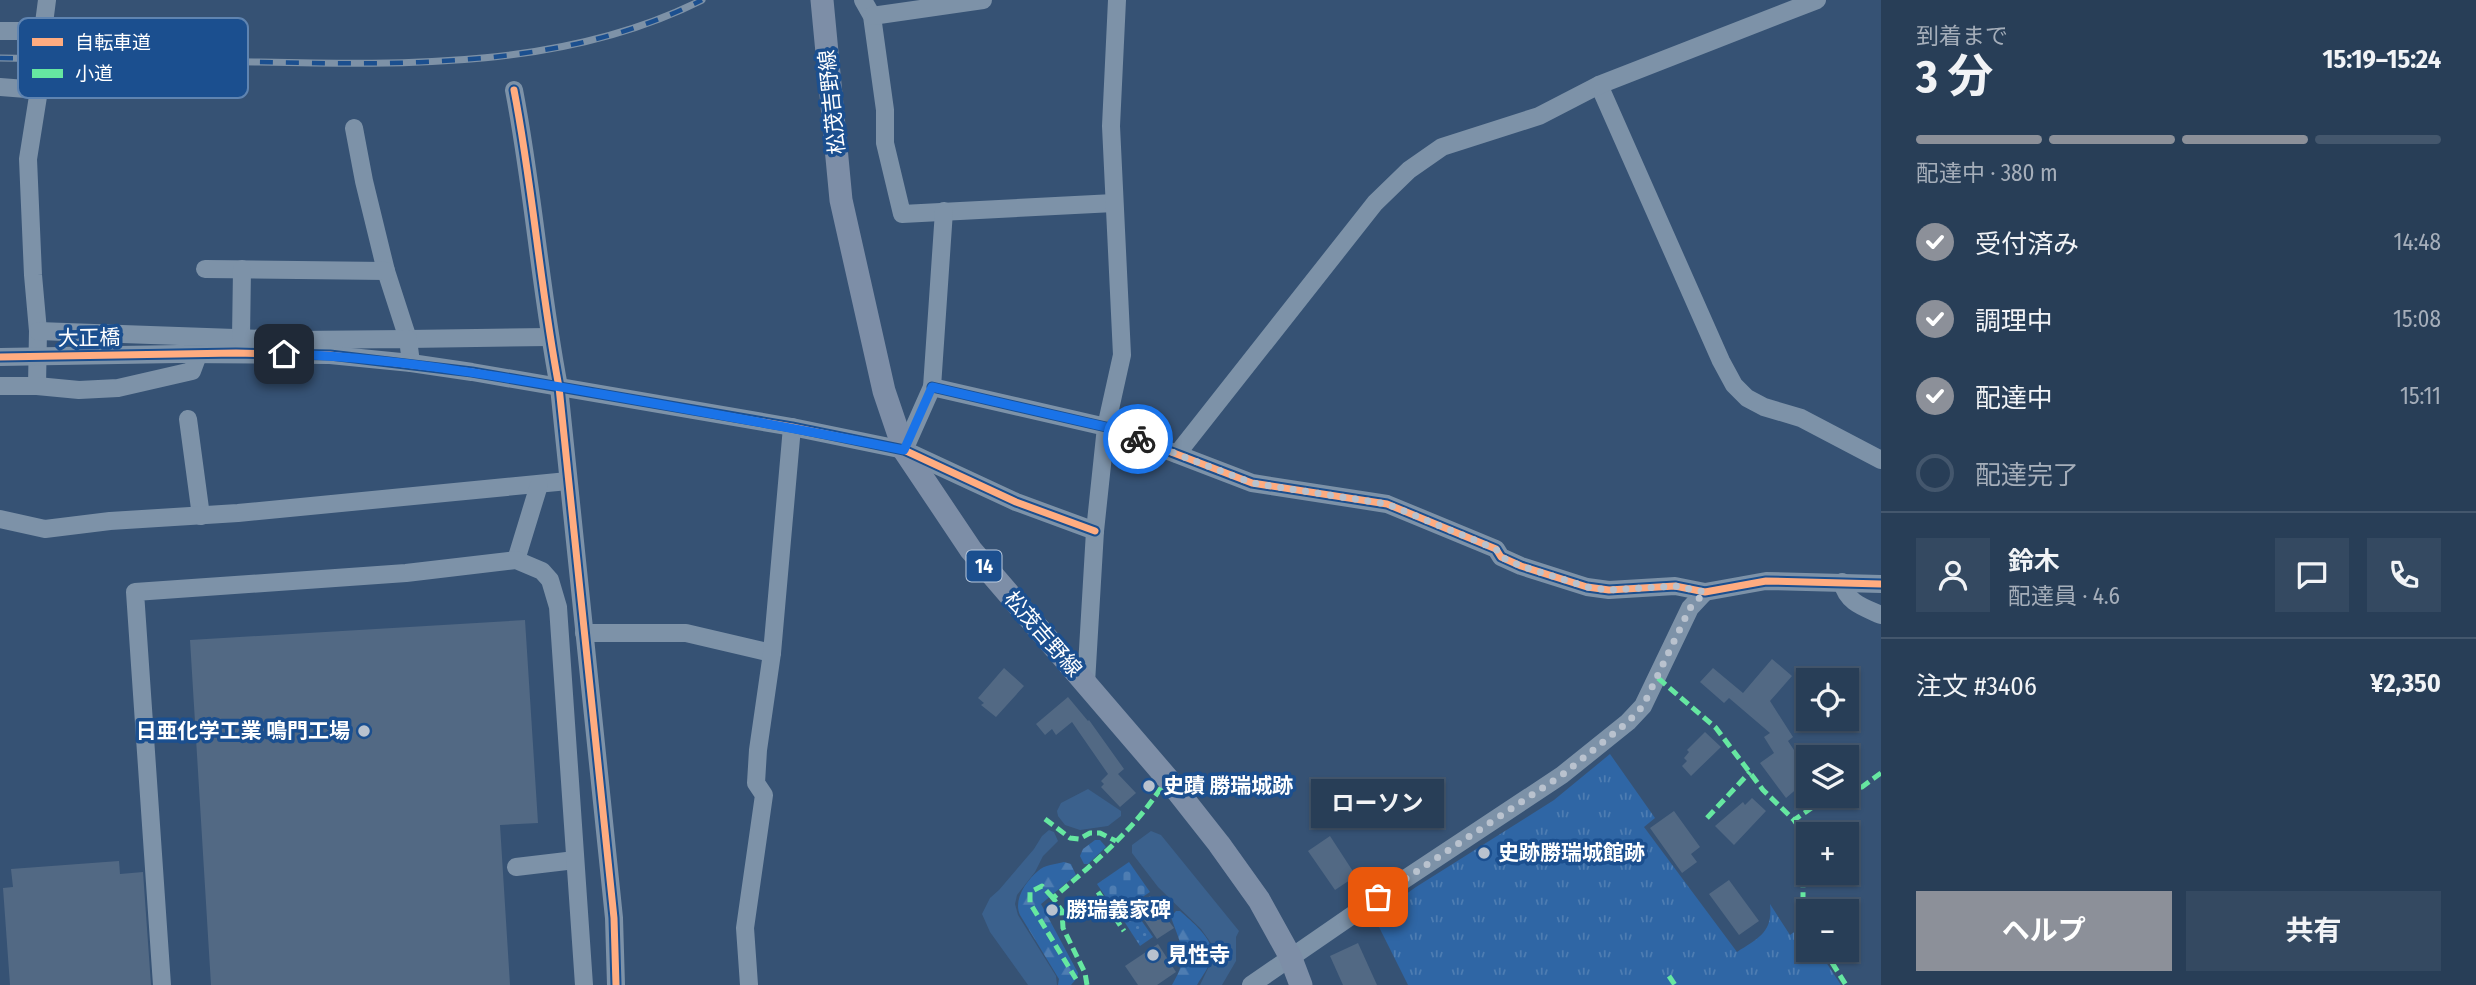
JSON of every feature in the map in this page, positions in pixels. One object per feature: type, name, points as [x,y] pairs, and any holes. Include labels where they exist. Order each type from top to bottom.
[{"type":"main road","name":"松茂吉野線","points":[[822,0],[841,200],[884,391],[904,450],[971,550],[1171,783],[1219,844],[1259,900],[1290,957],[1301,985]]},
{"type":"street","points":[[45,18],[47,0]]},
{"type":"street","points":[[863,0],[872,16],[884,110],[885,143],[902,214],[1114,203]]},
{"type":"street","points":[[872,16],[984,0]]},
{"type":"street","points":[[1086,684],[1094,531],[1106,427],[1122,355],[1111,126],[1117,0]]},
{"type":"street","points":[[1177,454],[1375,203],[1409,170],[1442,147],[1539,116],[1599,85],[1817,0]]},
{"type":"street","points":[[0,31],[18,31]]},
{"type":"street","points":[[1599,85],[1721,361],[1734,384],[1747,398],[1764,407],[1801,418],[1881,460]]},
{"type":"street","points":[[0,87],[18,88]]},
{"type":"street","points":[[514,90],[526,153],[549,337],[559,387],[614,918],[616,985]]},
{"type":"street","points":[[37,98],[28,159],[38,331],[37,386]]},
{"type":"street","points":[[354,128],[363,181],[386,271],[408,339],[411,363]]},
{"type":"street","points":[[904,450],[932,387],[944,211]]},
{"type":"street","points":[[205,269],[386,271]]},
{"type":"street","points":[[241,338],[242,269]]},
{"type":"street","points":[[38,331],[241,338],[549,337]]},
{"type":"street","points":[[0,386],[79,390],[129,386],[192,371],[198,355]]},
{"type":"street","name":"大正橋","points":[[0,357],[331,355],[411,363],[792,427],[904,450],[1016,502],[1094,531]]},
{"type":"street","points":[[932,387],[1106,427],[1252,483],[1387,504],[1496,549],[1501,557],[1521,566],[1587,587],[1609,590],[1675,586],[1705,592],[1766,581],[1881,584]]},
{"type":"street","points":[[188,419],[201,516]]},
{"type":"street","points":[[749,985],[745,928],[764,796],[756,783],[758,750],[772,653],[792,427]]},
{"type":"street","points":[[0,519],[45,529],[568,481]]},
{"type":"street","points":[[516,560],[540,485]]},
{"type":"street","points":[[162,985],[135,592],[406,573],[516,560],[542,571],[550,580],[558,607],[584,985]]},
{"type":"street","points":[[1842,582],[1845,593],[1853,603],[1881,615]]},
{"type":"street","points":[[1251,985],[1562,775],[1628,722],[1643,706],[1690,608],[1705,592]]},
{"type":"street","points":[[584,633],[686,633],[772,653]]},
{"type":"street","points":[[516,867],[575,860]]},
{"type":"green space","points":[[1610,754],[1655,818],[1644,827],[1737,952],[1758,938],[1767,928],[1770,904],[1790,935],[1796,930],[1796,962],[1826,962],[1841,985],[1408,985],[1374,917],[1416,887],[1554,800]]},
{"type":"green space","points":[[1095,840],[1100,840],[1106,847],[1088,864],[1084,864],[1080,856],[1083,849]]},
{"type":"green space","points":[[1064,862],[1071,864],[1076,875],[1041,904],[1078,973],[1071,985],[1058,985],[1059,979],[1018,909],[1019,897],[1033,875],[1043,867]]},
{"type":"green space","points":[[1129,862],[1150,892],[1117,914],[1097,884]]},
{"type":"green space","points":[[1134,910],[1153,937],[1140,946],[1122,918]]},
{"type":"green space","points":[[1176,911],[1180,911],[1201,931],[1212,949],[1210,963],[1197,985],[1172,985],[1178,975],[1182,958],[1171,917]]},
{"type":"shaded area","points":[[1088,789],[1121,811],[1121,816],[1108,826],[1080,830],[1065,825],[1057,811],[1061,803]]},
{"type":"shaded area","points":[[1049,830],[1054,832],[1058,841],[1043,856],[1035,872],[1017,895],[1015,904],[1018,915],[1056,976],[1057,985],[1028,985],[990,932],[982,914],[990,898]]},
{"type":"shaded area","points":[[1151,831],[1161,835],[1239,931],[1236,937],[1236,961],[1222,985],[1200,985],[1213,958],[1211,943],[1201,929],[1158,887],[1132,853],[1132,845]]},
{"type":"building","name":"日亜化学工業 鳴門工場","points":[[525,620],[538,823],[500,825],[510,985],[211,985],[190,640]]},
{"type":"building","points":[[1772,659],[1792,676],[1770,701],[1793,737],[1788,741],[1796,753],[1796,789],[1786,798],[1760,763],[1774,753],[1764,737],[1770,733],[1729,698],[1724,703],[1700,682],[1713,668],[1743,693]]},
{"type":"building","points":[[1004,668],[1024,686],[996,717],[981,705],[984,703],[978,698]]},
{"type":"building","points":[[1068,697],[1089,720],[1124,769],[1118,774],[1136,793],[1120,807],[1101,787],[1104,784],[1101,781],[1108,774],[1072,722],[1056,735],[1052,729],[1045,735],[1036,724]]},
{"type":"building","points":[[1705,732],[1721,747],[1691,776],[1682,766],[1687,761],[1684,758],[1689,752],[1687,750]]},
{"type":"building","points":[[1752,798],[1766,811],[1734,845],[1715,826],[1743,802],[1745,805]]},
{"type":"building","points":[[1674,811],[1700,847],[1691,854],[1697,862],[1682,873],[1650,828]]},
{"type":"building","points":[[1330,836],[1356,876],[1335,890],[1308,851]]},
{"type":"building","points":[[119,861],[120,874],[143,872],[151,985],[10,985],[3,888],[13,887],[11,869]]},
{"type":"building","points":[[1729,880],[1759,921],[1739,935],[1709,894]]},
{"type":"building","points":[[1150,896],[1174,928],[1157,939],[1135,906]]},
{"type":"building","points":[[1358,943],[1377,985],[1343,985],[1330,956]]},
{"type":"building","name":"見性寺","points":[[1158,944],[1176,972],[1157,985],[1138,985],[1125,966]]},
{"type":"railway","points":[[248,62],[426,62],[540,51],[650,23],[702,0]]},
{"type":"railway","points":[[0,58],[18,58]]},
{"type":"marked path","points":[[1658,678],[1716,728],[1763,790],[1794,820],[1812,808]]},
{"type":"marked path","points":[[1707,818],[1750,772]]},
{"type":"marked path","points":[[1859,788],[1881,773]]},
{"type":"marked path","points":[[1087,985],[1085,973],[1063,928],[1062,911],[1053,898],[1130,828],[1167,778]]},
{"type":"marked path","points":[[1045,819],[1070,838],[1079,839],[1090,833],[1100,833],[1116,841]]},
{"type":"marked path","points":[[1794,820],[1803,833],[1803,899]]},
{"type":"marked path","points":[[1053,898],[1042,886],[1030,892],[1030,903],[1076,979]]},
{"type":"marked path","points":[[1098,892],[1124,931]]},
{"type":"marked path","points":[[1832,962],[1846,985]]},
{"type":"marked path","points":[[1669,976],[1675,985]]},
{"type":"cycle path","points":[[514,90],[559,387],[614,918],[616,985]]},
{"type":"cycle path","points":[[0,357],[236,353],[330,355],[472,372],[792,427],[904,450],[1016,502],[1095,531]]},
{"type":"cycle path","points":[[932,387],[1106,427],[1252,483],[1387,504],[1496,549],[1501,557],[1521,566],[1587,587],[1609,590],[1675,586],[1705,592],[1766,581],[1881,584]]},
{"type":"way so far","points":[[1138,439],[1252,483],[1387,504],[1496,549],[1501,557],[1521,566],[1587,587],[1609,590],[1675,586],[1705,592],[1690,608],[1643,706],[1628,722],[1514,809],[1378,897]]},
{"type":"place","name":"日亜化学工業 鳴門工場","points":[[364,731]]},
{"type":"place","name":"史蹟 勝瑞城跡","points":[[1149,786]]},
{"type":"place","name":"史跡勝瑞城館跡","points":[[1484,853]]},
{"type":"place","name":"ローソン","points":[[1378,897]]},
{"type":"place","name":"勝瑞義家碑","points":[[1052,910]]},
{"type":"place","name":"見性寺","points":[[1153,955]]},
{"type":"route","points":[[284,354],[331,355],[472,372],[792,427],[904,450],[932,387],[1106,427],[1138,439]]}]
